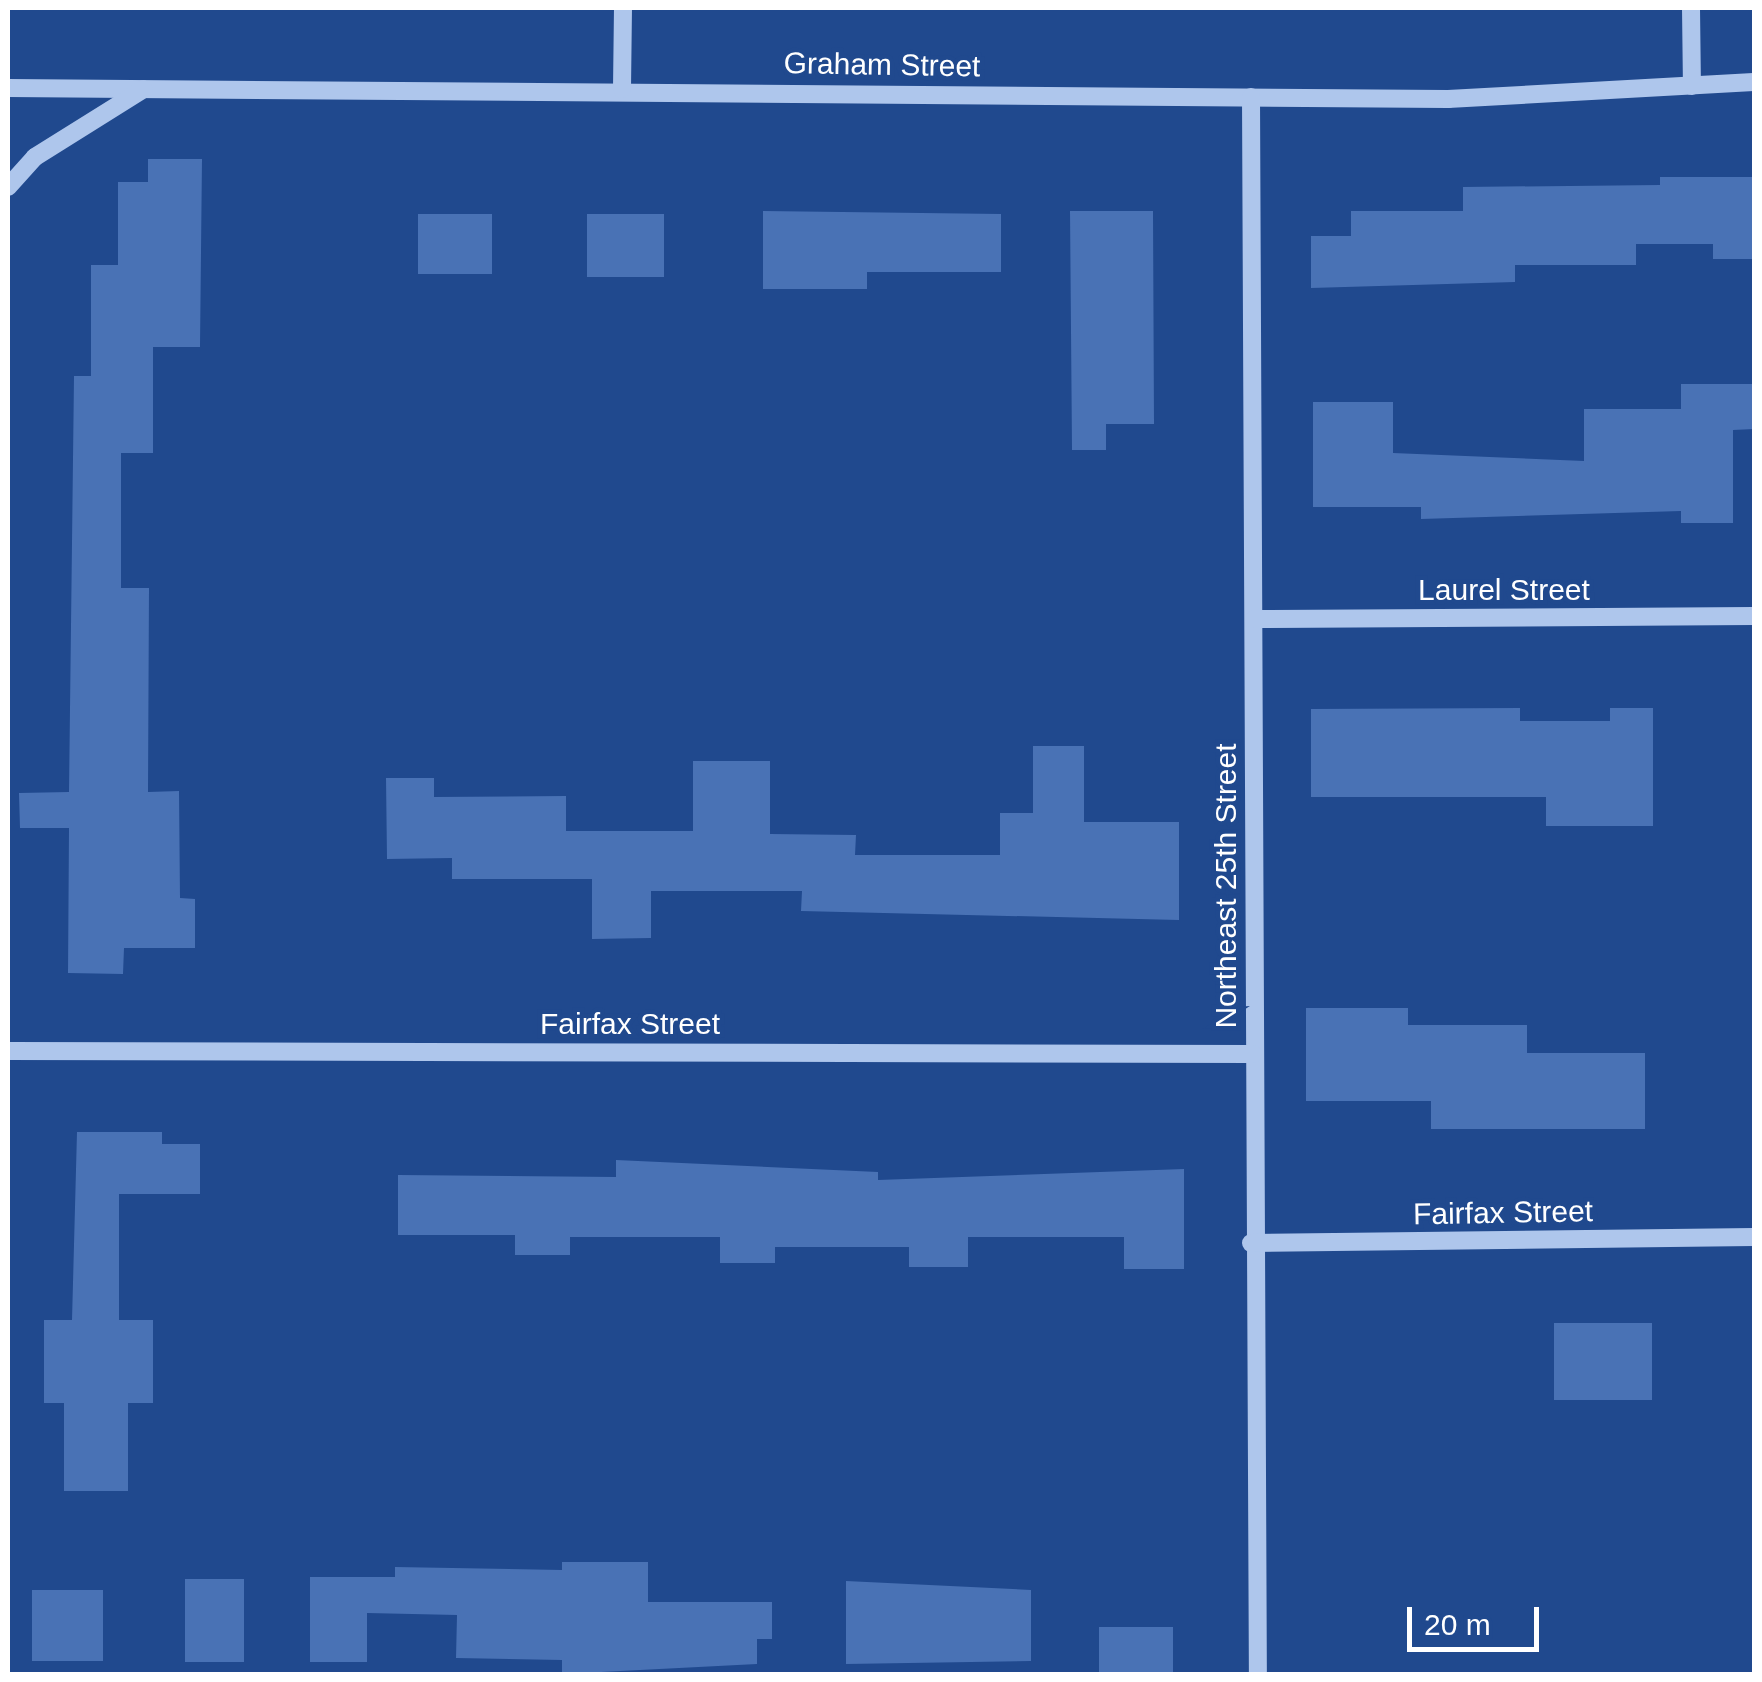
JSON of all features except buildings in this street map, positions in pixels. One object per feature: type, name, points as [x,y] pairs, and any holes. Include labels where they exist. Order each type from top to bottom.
[{"type":"street","points":[[622,89],[623,8]]},
{"type":"street","points":[[1691,8],[1692,86]]},
{"type":"street","name":"Graham Street","points":[[8,88],[622,89],[1448,99],[1754,82]]},
{"type":"street","points":[[8,187],[35,157],[147,87]]},
{"type":"street","name":"Northeast 25th Street","points":[[1251,97],[1251,1244],[1258,1674]]},
{"type":"street","name":"Laurel Street","points":[[1254,619],[1754,616]]},
{"type":"street","name":"Fairfax Street","points":[[8,1051],[1252,1054]]},
{"type":"street","name":"Fairfax Street","points":[[1251,1244],[1754,1237]]}]
